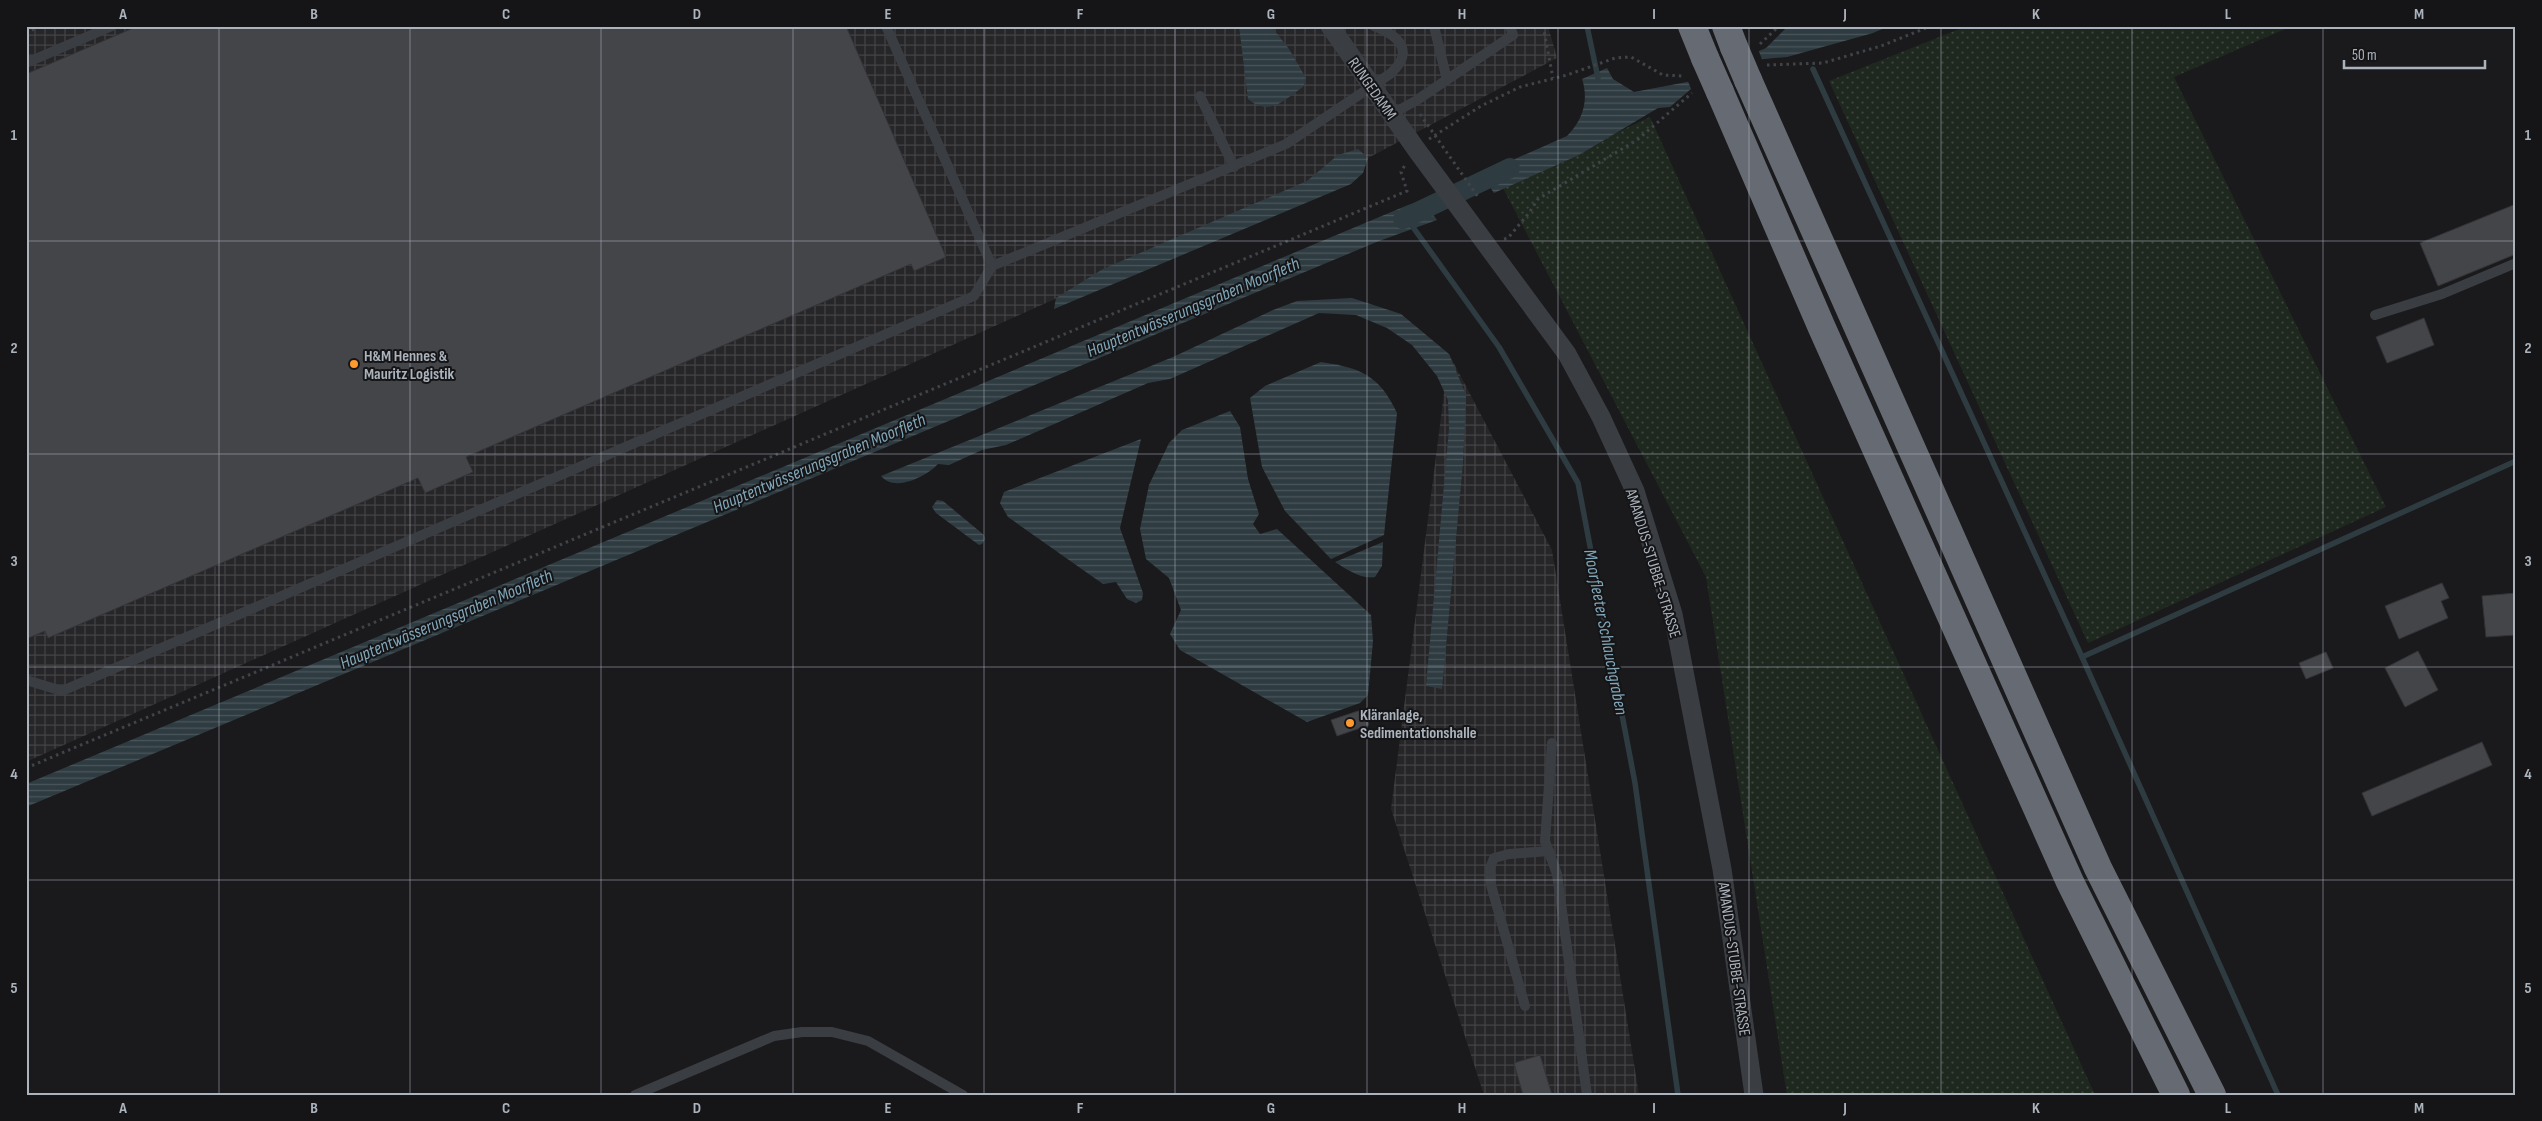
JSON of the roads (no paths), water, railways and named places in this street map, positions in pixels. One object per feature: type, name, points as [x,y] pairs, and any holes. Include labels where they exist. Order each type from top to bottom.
[{"type":"highway","points":[[1692,26],[1830,346],[2070,882],[2176,1095]]},
{"type":"highway","points":[[1740,39],[1757,73],[2098,868],[2212,1095]]},
{"type":"street","name":"RUNGEDAMM","points":[[1330,26],[1416,149]]},
{"type":"street","name":"AMANDUS-STUBBE-STRASSE","points":[[1416,149],[1567,354],[1601,417],[1635,491],[1673,614],[1722,869],[1754,1095]]},
{"type":"lane","points":[[26,63],[112,26]]},
{"type":"lane","points":[[886,26],[992,266]]},
{"type":"lane","points":[[26,680],[62,691],[974,296],[992,266],[1286,144],[1395,70],[1404,53],[1402,46],[1397,38],[1374,26]]},
{"type":"lane","points":[[1434,26],[1447,80]]},
{"type":"lane","points":[[1392,114],[1412,103],[1514,35],[1510,26]]},
{"type":"lane","points":[[1200,96],[1234,167]]},
{"type":"lane","points":[[2374,315],[2442,294],[2516,263]]},
{"type":"lane","points":[[1552,743],[1545,841],[1557,874],[1587,1095]]},
{"type":"lane","points":[[1525,1006],[1490,885],[1490,868],[1494,858],[1509,854],[1549,851]]},
{"type":"lane","points":[[635,1095],[774,1036],[802,1032],[832,1032],[868,1041],[963,1095]]},
{"type":"water","points":[[1239,26],[1271,26],[1289,49],[1306,78],[1303,87],[1277,105],[1270,107],[1263,107],[1248,99]]},
{"type":"water","points":[[1788,26],[1889,26],[1873,33],[1787,57],[1763,59],[1691,89],[1670,107],[1658,108],[1579,155],[1494,193],[1481,174],[1567,136],[1581,116],[1585,102],[1582,79],[1607,68],[1613,79],[1634,92],[1687,82],[1766,48]]},
{"type":"water","points":[[1358,149],[1368,158],[1363,173],[1351,184],[1054,309],[1056,298],[1103,269],[1307,181],[1338,155]]},
{"type":"water","points":[[1423,201],[1437,220],[1379,241],[26,807],[26,784],[1408,205]]},
{"type":"water","points":[[1352,298],[1401,314],[1449,354],[1466,395],[1463,463],[1442,689],[1426,686],[1449,429],[1448,400],[1437,376],[1412,345],[1387,328],[1356,315],[1319,313],[1170,379],[1148,383],[1006,445],[982,450],[949,465],[938,464],[919,478],[911,481],[894,483],[887,481],[881,476],[1173,357],[1273,310],[1297,301]]},
{"type":"water","points":[[1321,362],[1358,371],[1376,382],[1397,413],[1384,535],[1331,559],[1285,511],[1262,467],[1250,398],[1265,386]]},
{"type":"water","points":[[1230,411],[1240,427],[1248,479],[1259,514],[1253,524],[1260,534],[1277,529],[1371,615],[1373,641],[1368,695],[1360,703],[1307,722],[1180,650],[1170,634],[1181,610],[1169,578],[1146,559],[1140,529],[1149,485],[1169,443],[1182,430]]},
{"type":"water","points":[[1141,439],[1120,528],[1143,593],[1142,600],[1136,603],[1127,599],[1116,582],[1103,584],[1008,517],[1000,503],[1004,492]]},
{"type":"water","points":[[937,500],[943,501],[984,535],[985,539],[982,544],[979,545],[936,513],[932,507]]},
{"type":"water","points":[[1383,542],[1382,566],[1375,577],[1364,577],[1349,571],[1335,562]]},
{"type":"waterway","points":[[1587,26],[1598,78]]},
{"type":"waterway","points":[[1813,69],[2082,657],[2278,1095]]},
{"type":"waterway","name":"Hauptentwässerungsgraben Moorfleth","points":[[1403,219],[1510,168]]},
{"type":"waterway","name":"Moorfleeter Schlauchgraben","points":[[1410,223],[1499,347],[1578,483],[1635,783],[1678,1095]]},
{"type":"waterway","points":[[2082,657],[2516,461]]},
{"type":"place","name":"H&M Hennes & Mauritz Logistik","points":[[354,364]]},
{"type":"place","name":"Kläranlage, Sedimentationshalle","points":[[1350,723]]}]
